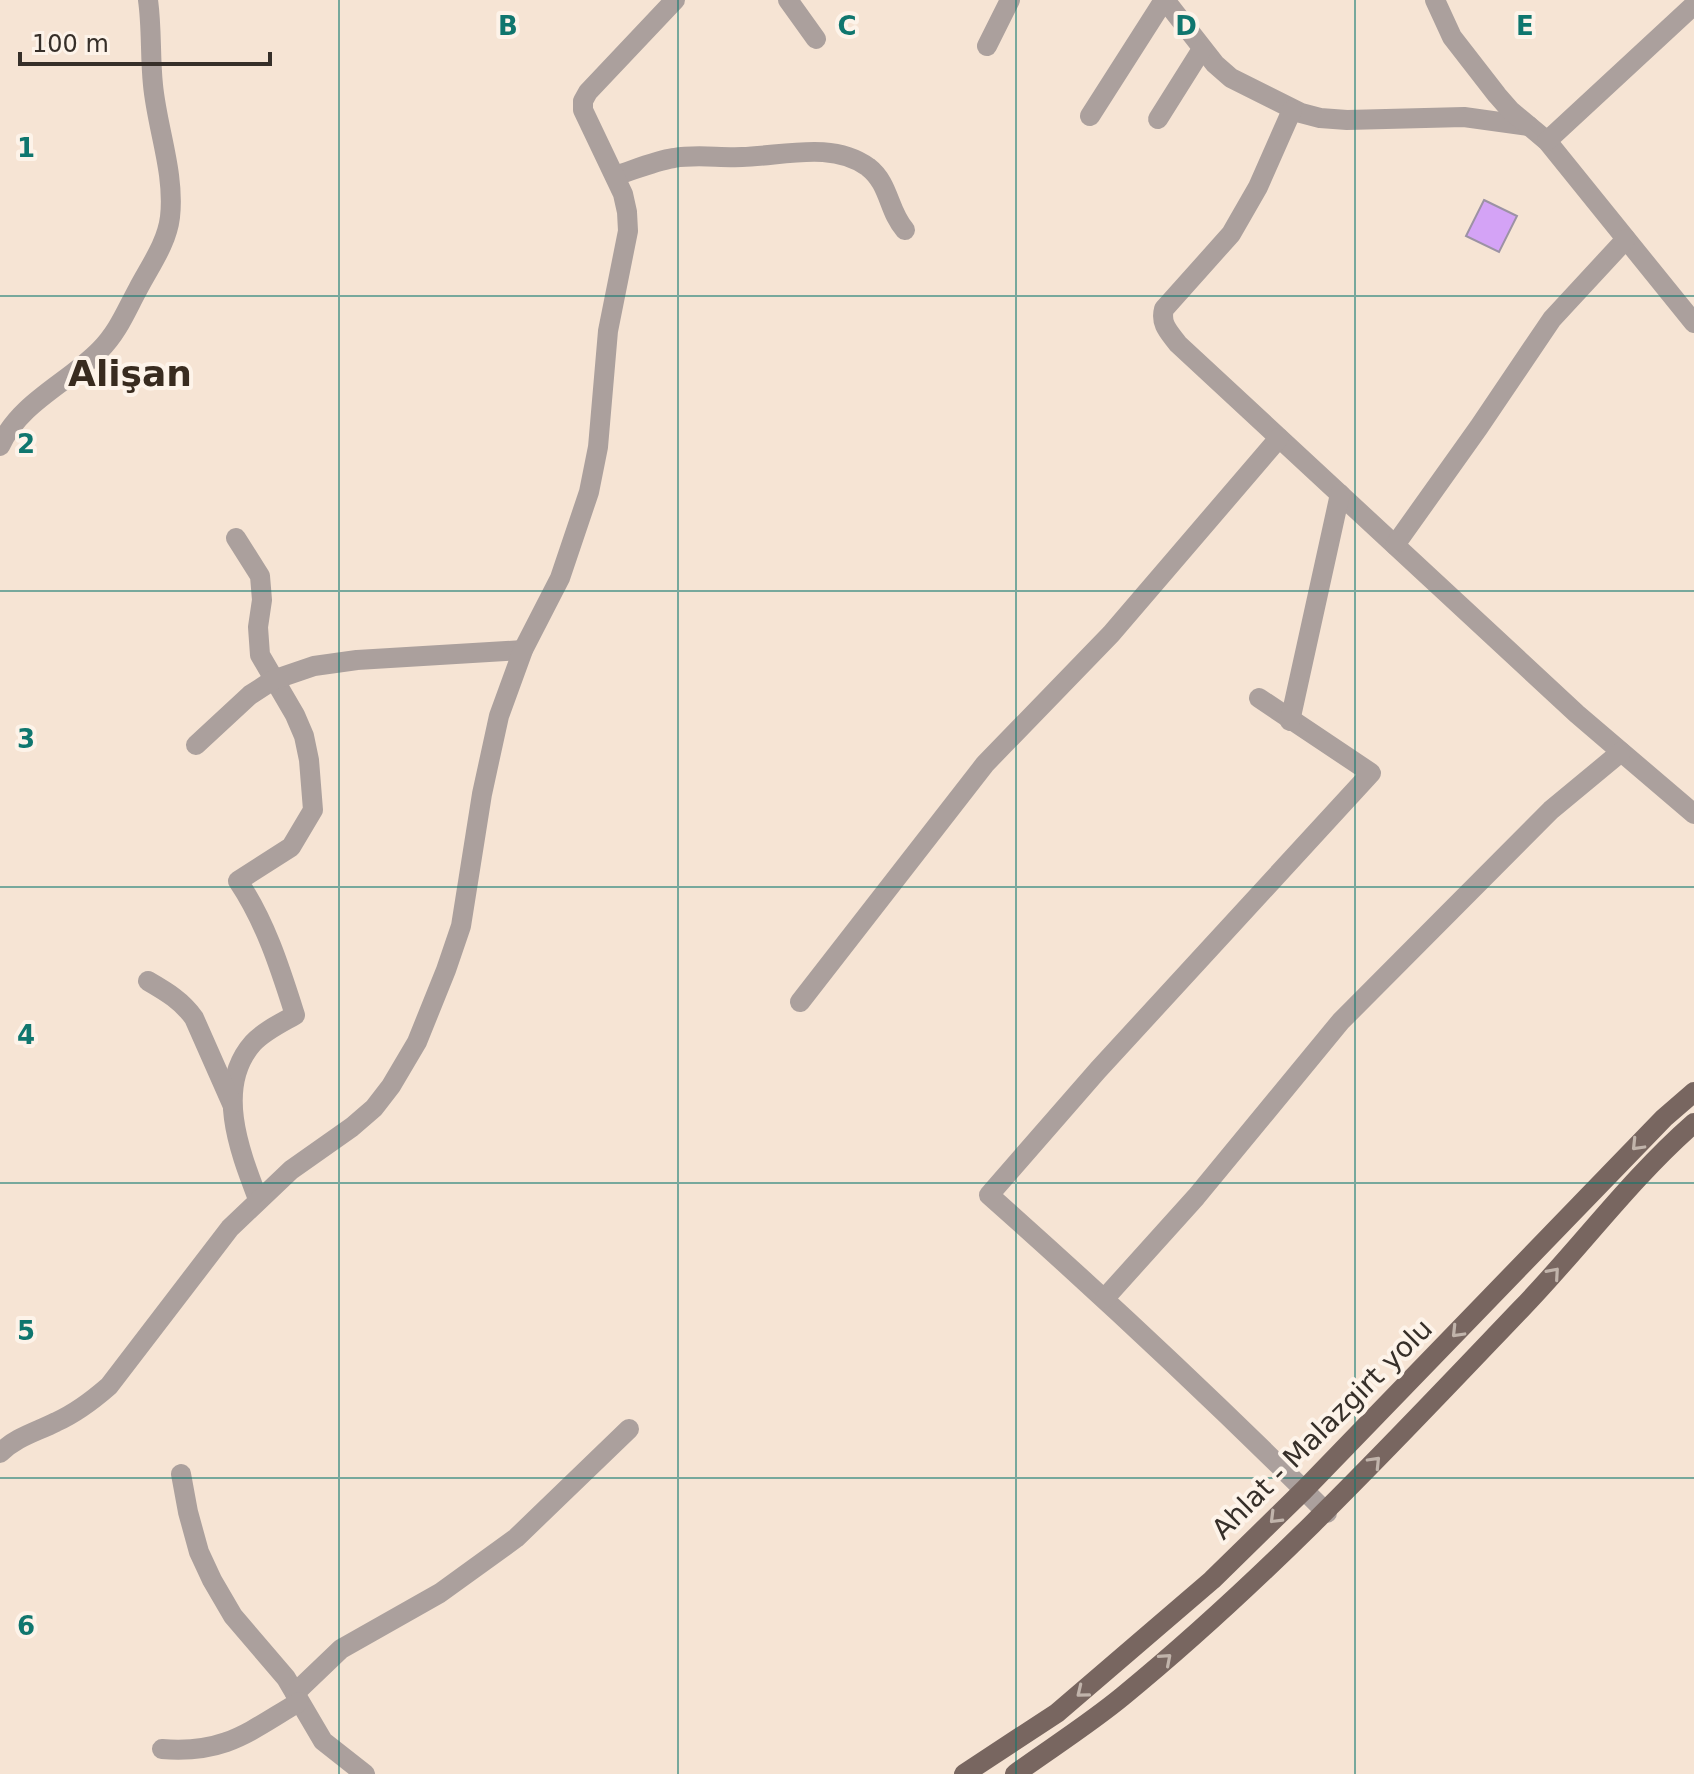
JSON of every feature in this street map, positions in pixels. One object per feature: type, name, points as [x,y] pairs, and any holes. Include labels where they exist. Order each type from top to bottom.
[{"type":"main road","name":"Ahlat - Malazgirt yolu","points":[[964,1774],[1057,1713],[1212,1580],[1304,1490],[1664,1118],[1694,1092]]},
{"type":"main road","name":"Ahlat - Malazgirt yolu","points":[[1015,1774],[1120,1698],[1214,1618],[1327,1513],[1536,1294],[1646,1168],[1694,1123]]},
{"type":"street","points":[[0,446],[15,422],[110,340],[162,242],[170,219],[170,197],[153,85],[148,0]]},
{"type":"street","points":[[0,1453],[18,1439],[60,1421],[90,1403],[109,1386],[218,1242],[258,1199],[374,1108],[404,1069],[417,1042],[461,926],[499,716],[523,650],[560,578],[589,492],[595,464],[608,331],[628,231],[623,194],[583,110],[583,101],[597,82],[675,0]]},
{"type":"street","points":[[788,0],[816,39]]},
{"type":"street","points":[[987,46],[1010,0]]},
{"type":"street","points":[[1090,116],[1164,0],[1202,49],[1231,78],[1292,110],[1320,118],[1464,117],[1529,126]]},
{"type":"street","points":[[1435,0],[1452,37],[1497,95],[1547,141],[1694,323]]},
{"type":"street","points":[[1547,141],[1694,5]]},
{"type":"street","points":[[1158,119],[1202,49]]},
{"type":"street","points":[[1292,110],[1258,187],[1231,234],[1215,255],[1170,300],[1161,318],[1166,329],[1178,344],[1395,545],[1621,752],[1694,814]]},
{"type":"street","points":[[615,176],[671,158],[693,155],[741,157],[812,152],[844,155],[871,169],[882,182],[896,219],[905,230]]},
{"type":"street","points":[[1395,545],[1552,319],[1626,239]]},
{"type":"street","points":[[800,1002],[985,764],[1111,634],[1279,438]]},
{"type":"street","points":[[1290,721],[1340,494]]},
{"type":"street","points":[[232,1104],[237,1071],[253,1043],[295,1015],[278,960],[258,911],[238,881],[291,847],[313,810],[304,736],[260,655],[260,576],[236,538]]},
{"type":"street","points":[[196,745],[273,680],[314,666],[357,660],[523,650]]},
{"type":"street","points":[[1259,698],[1371,773],[1098,1070],[989,1195],[1222,1408],[1327,1513]]},
{"type":"street","points":[[1105,1298],[1196,1197],[1318,1046],[1363,997],[1551,810],[1621,752]]},
{"type":"street","points":[[148,981],[178,1000],[194,1018],[232,1104],[244,1163],[258,1199]]},
{"type":"street","points":[[162,1749],[198,1750],[228,1744],[297,1697],[341,1649],[440,1593],[516,1538],[629,1429]]},
{"type":"street","points":[[181,1474],[199,1552],[233,1616],[273,1662],[323,1741],[365,1774]]},
{"type":"building","points":[[1484,200],[1517,216],[1499,252],[1466,236]]},
{"type":"district","name":"Alişan","points":[[130,373]]}]
